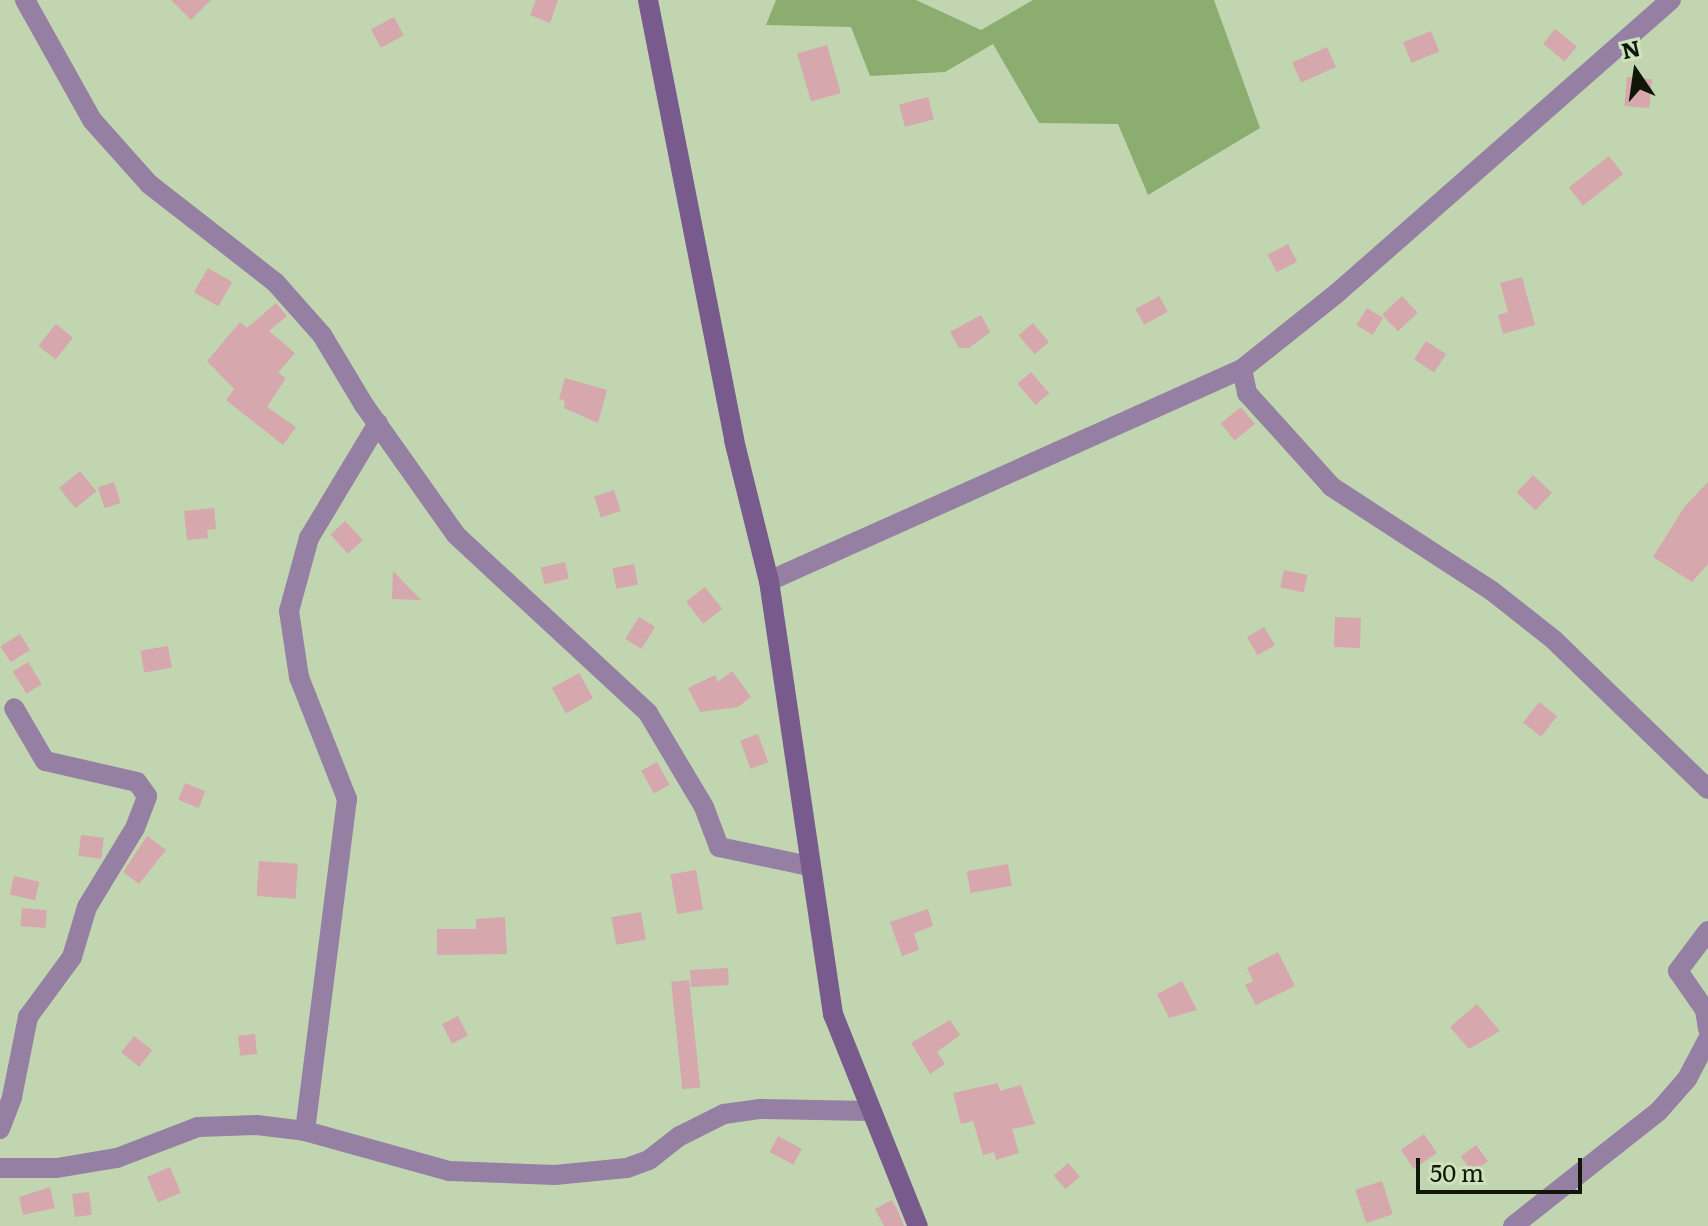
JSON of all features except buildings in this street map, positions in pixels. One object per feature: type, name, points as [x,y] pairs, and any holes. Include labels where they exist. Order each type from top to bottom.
[{"type":"street","points":[[25,0],[92,120],[149,184],[275,282],[322,335],[378,423],[456,535],[648,713],[704,807],[719,847],[809,866]]},
{"type":"street","points":[[648,0],[734,440],[769,581],[833,1014],[918,1226]]},
{"type":"street","points":[[769,581],[1242,369],[1336,294],[1671,0]]},
{"type":"street","points":[[1242,369],[1254,402],[1332,487],[1492,591],[1554,640],[1708,789]]},
{"type":"street","points":[[305,1131],[347,799],[299,677],[289,611],[309,538],[378,423]]},
{"type":"street","points":[[0,1129],[12,1097],[28,1017],[72,957],[87,907],[135,828],[147,796],[137,782],[45,761],[14,708]]},
{"type":"street","points":[[1708,931],[1678,971],[1705,1010],[1708,1029]]},
{"type":"street","points":[[1513,1226],[1658,1112],[1687,1079],[1708,1039]]},
{"type":"street","points":[[0,1168],[57,1168],[117,1158],[198,1127],[257,1125],[305,1131],[449,1171],[555,1175],[627,1168],[649,1160],[680,1136],[724,1114],[761,1109],[871,1111]]},
{"type":"green space","points":[[776,0],[916,0],[981,30],[1033,0],[1214,0],[1260,128],[1148,195],[1118,124],[1039,123],[993,44],[945,72],[870,76],[851,27],[766,25]]}]
